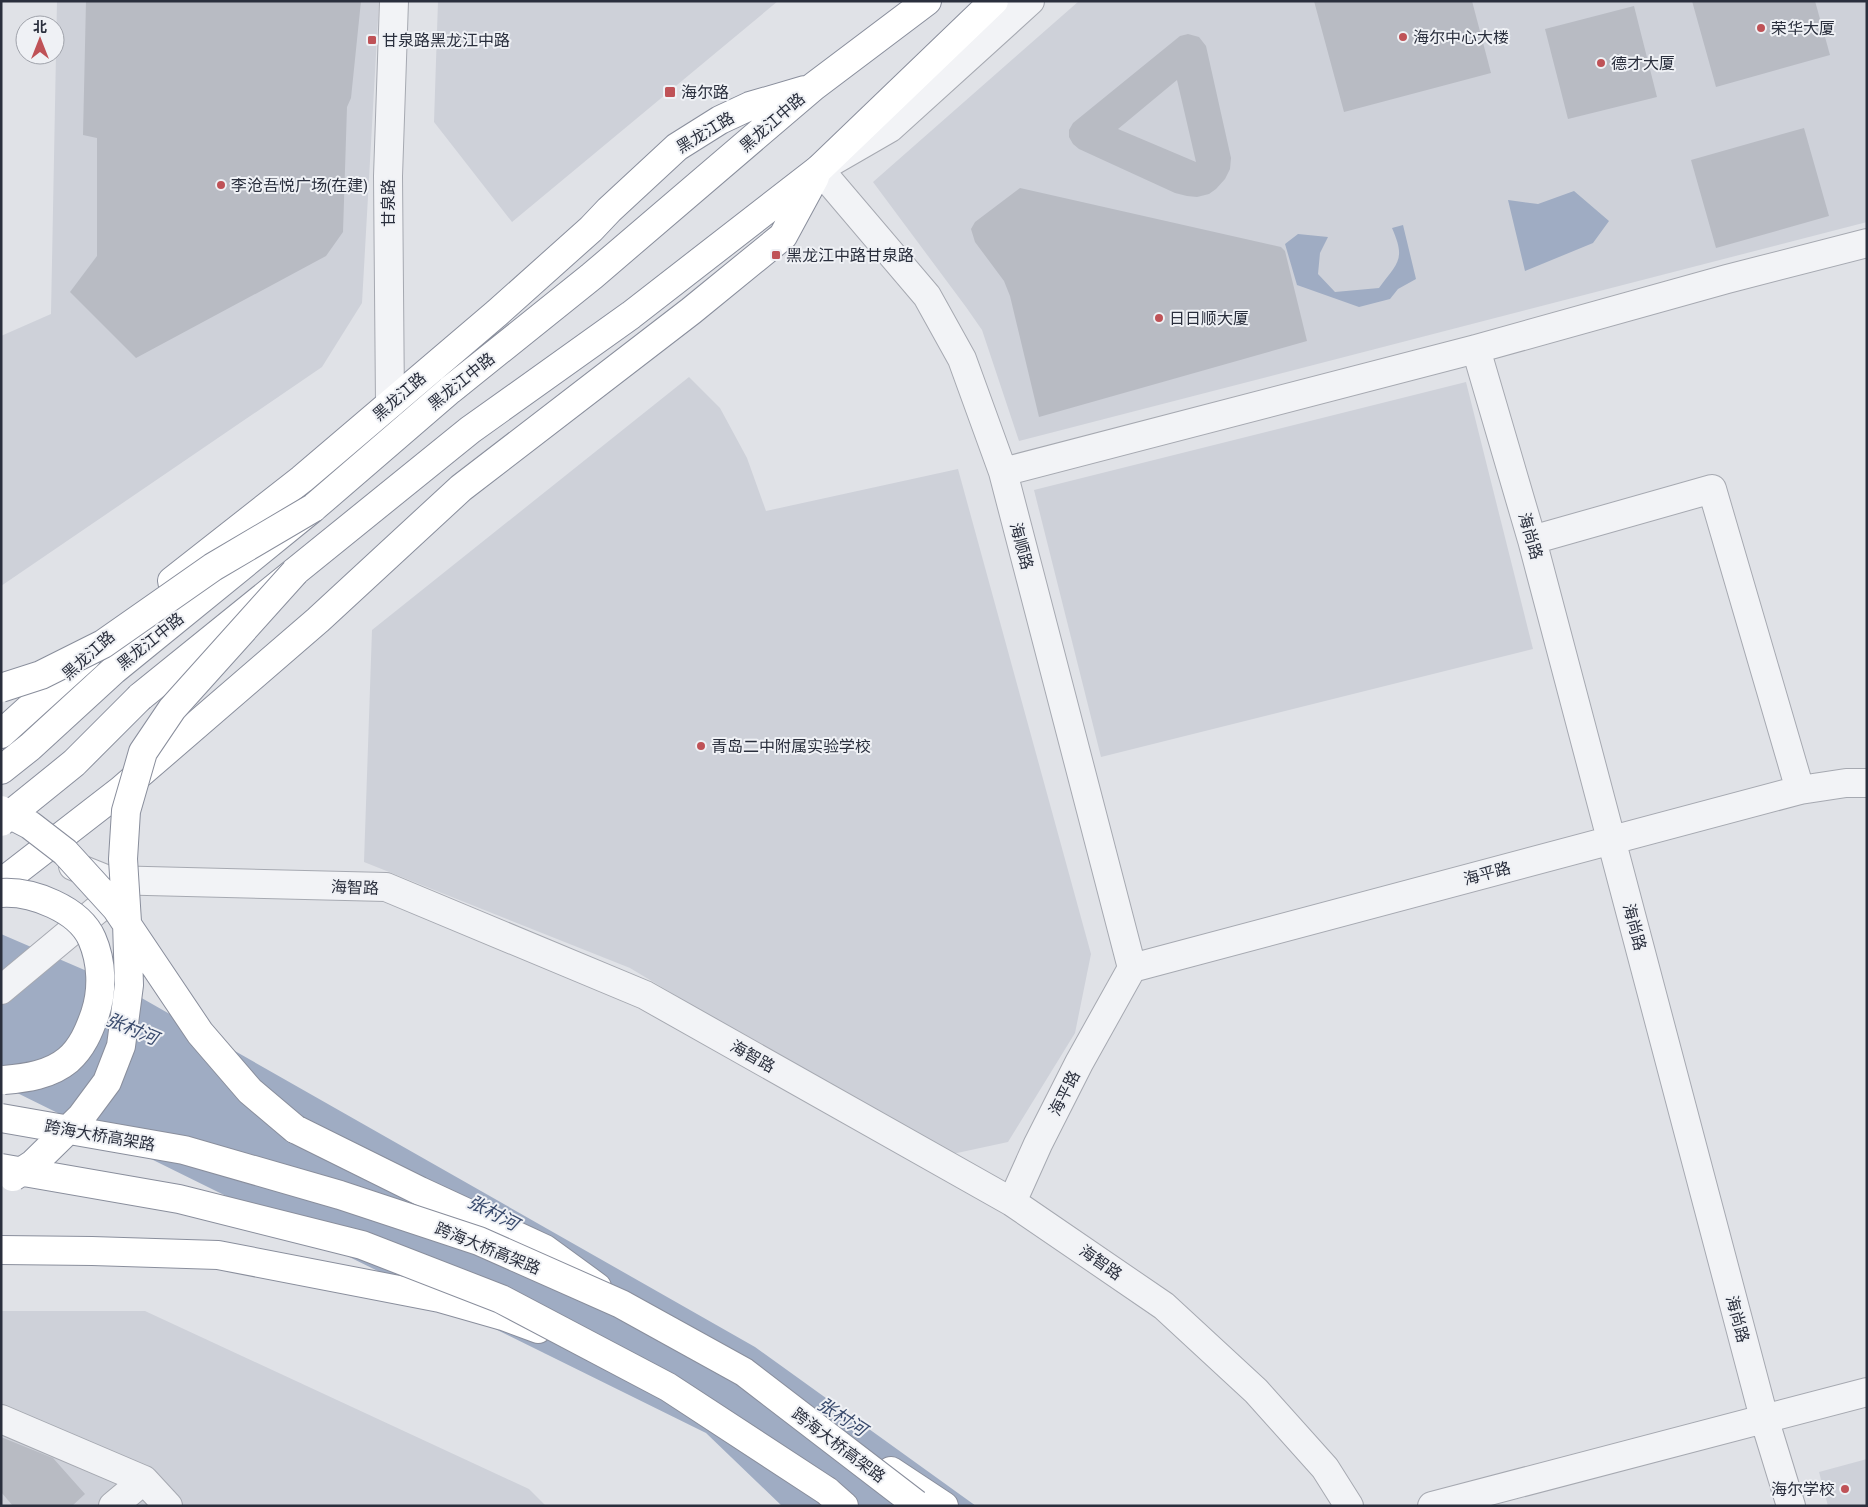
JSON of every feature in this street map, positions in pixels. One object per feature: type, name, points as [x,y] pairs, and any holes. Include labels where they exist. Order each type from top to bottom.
[{"type":"highway","name":"黑龙江中路","points":[[1,770],[30,747],[114,670],[313,508],[450,390],[592,276],[813,87],[927,1]]},
{"type":"highway","points":[[1,822],[74,763],[140,697],[470,430],[630,315],[819,169],[977,20],[994,1]]},
{"type":"highway","name":"黑龙江路","points":[[1,734],[152,597],[302,479],[497,312],[591,229],[677,147],[720,120],[750,106],[813,87]]},
{"type":"highway","points":[[1,883],[121,790],[318,620],[461,488],[691,311],[783,236],[819,169]]},
{"type":"highway","points":[[1,688],[41,675],[103,644],[213,568],[313,508]]},
{"type":"highway","points":[[1,1185],[33,1164],[81,1117],[107,1082],[121,1046],[129,985],[123,860],[126,811],[143,752],[172,708],[295,572]]},
{"type":"highway","points":[[1,812],[30,825],[65,852],[116,908],[200,1033],[250,1091],[296,1129],[420,1191],[545,1249],[620,1304]]},
{"type":"highway","points":[[1,893],[12,892],[36,897],[74,916],[92,938],[99,964],[100,988],[97,1006],[83,1043],[68,1060],[52,1070],[32,1077],[1,1080]]},
{"type":"highway","name":"跨海大桥高架路","points":[[1,1118],[184,1150],[340,1195],[479,1241],[620,1304],[744,1372],[918,1506]]},
{"type":"highway","points":[[1,1168],[179,1199],[362,1245],[501,1299],[668,1387],[837,1501]]},
{"type":"highway","points":[[1,1250],[218,1255],[440,1298],[503,1316],[603,1353]]},
{"type":"highway","points":[[744,1372],[944,1506]]},
{"type":"street","name":"甘泉路","points":[[390,404],[388,176],[394,1]]},
{"type":"street","points":[[819,169],[890,128],[1030,1]]},
{"type":"street","name":"海顺路","points":[[819,169],[927,296],[962,359],[1003,472],[1127,978]]},
{"type":"street","points":[[1003,472],[1476,349],[1727,279],[1867,243]]},
{"type":"street","name":"海尚路","points":[[1476,349],[1532,540],[1764,1418],[1791,1506]]},
{"type":"street","points":[[1532,540],[1712,490],[1800,790]]},
{"type":"street","name":"海平路","points":[[1012,1202],[1038,1144],[1079,1063],[1127,978],[1614,848],[1800,790],[1846,783],[1867,783]]},
{"type":"street","name":"海平路","points":[[1614,848],[1805,806],[1847,800],[1867,800]]},
{"type":"street","points":[[1,812],[40,853]]},
{"type":"street","name":"海智路","points":[[40,853],[108,880],[386,887],[645,995],[1012,1202],[1164,1306],[1256,1392],[1325,1468],[1349,1506]]},
{"type":"street","points":[[1,990],[131,881]]},
{"type":"street","points":[[1432,1506],[1867,1392]]},
{"type":"street","points":[[1,1419],[144,1480],[168,1506]]},
{"type":"street","points":[[113,1506],[144,1480]]},
{"type":"shaded area","points":[[57,1],[379,1],[362,303],[322,367],[1,586],[1,336],[51,314],[56,65],[65,65],[65,15],[57,15]]},
{"type":"shaded area","points":[[438,1],[778,1],[512,222],[434,122]]},
{"type":"shaded area","points":[[1079,1],[1867,1],[1867,222],[1019,441],[982,330],[873,182]]},
{"type":"shaded area","name":"青岛二中附属实验学校","points":[[689,377],[720,408],[747,458],[766,511],[958,469],[1091,954],[1075,1033],[1008,1142],[943,1156],[630,968],[364,862],[372,630]]},
{"type":"shaded area","points":[[1466,382],[1533,649],[1101,757],[1034,490]]},
{"type":"shaded area","points":[[1,1311],[145,1311],[529,1489],[546,1506],[1,1506]]},
{"type":"shaded area","name":"海尔学校","points":[[1867,1459],[1867,1506],[1828,1506],[1819,1472]]},
{"type":"water","points":[[1574,191],[1609,221],[1593,243],[1525,271],[1508,200],[1538,204]]},
{"type":"water","points":[[1403,225],[1416,279],[1398,289],[1390,299],[1359,307],[1297,285],[1285,244],[1298,234],[1328,237],[1320,253],[1318,274],[1335,292],[1379,288],[1398,260],[1399,247],[1392,228]]},
{"type":"water","name":"张村河","points":[[1,934],[117,984],[755,1347],[976,1506],[782,1506],[706,1433],[1,1085]]},
{"type":"building","name":"李沧吾悦广场(在建)","points":[[86,1],[361,1],[351,98],[347,107],[343,232],[326,256],[136,358],[70,292],[97,256],[97,138],[83,135]]},
{"type":"building","name":"海尔中心大楼","points":[[1314,1],[1472,1],[1491,73],[1344,112]]},
{"type":"building","name":"荣华大厦","points":[[1692,1],[1815,1],[1830,55],[1716,87]]},
{"type":"building","name":"德才大厦","points":[[1634,6],[1657,97],[1568,119],[1545,29]]},
{"type":"building","points":[[1188,34],[1199,37],[1206,46],[1231,158],[1230,169],[1225,179],[1209,194],[1197,197],[1175,193],[1079,149],[1069,137],[1069,130],[1073,123],[1180,36]],"holes":[[[1177,80],[1196,162],[1118,129]]]},
{"type":"building","points":[[1804,128],[1829,216],[1716,248],[1691,160]]},
{"type":"building","name":"日日顺大厦","points":[[1020,188],[1281,247],[1285,251],[1307,341],[1039,417],[1010,296],[1004,281],[975,242],[971,229],[975,222]]},
{"type":"building","points":[[1,1437],[53,1458],[85,1494],[72,1506],[13,1506],[1,1492]]},
{"type":"place","name":"荣华大厦","points":[[1761,28]]},
{"type":"place","name":"海尔中心大楼","points":[[1403,37]]},
{"type":"place","name":"甘泉路黑龙江中路","points":[[372,40]]},
{"type":"place","name":"德才大厦","points":[[1601,63]]},
{"type":"place","name":"海尔路","points":[[670,92]]},
{"type":"place","name":"李沧吾悦广场(在建)","points":[[221,185]]},
{"type":"place","name":"黑龙江中路甘泉路","points":[[776,255]]},
{"type":"place","name":"日日顺大厦","points":[[1159,318]]},
{"type":"place","name":"青岛二中附属实验学校","points":[[701,746]]},
{"type":"place","name":"海尔学校","points":[[1845,1489]]}]
